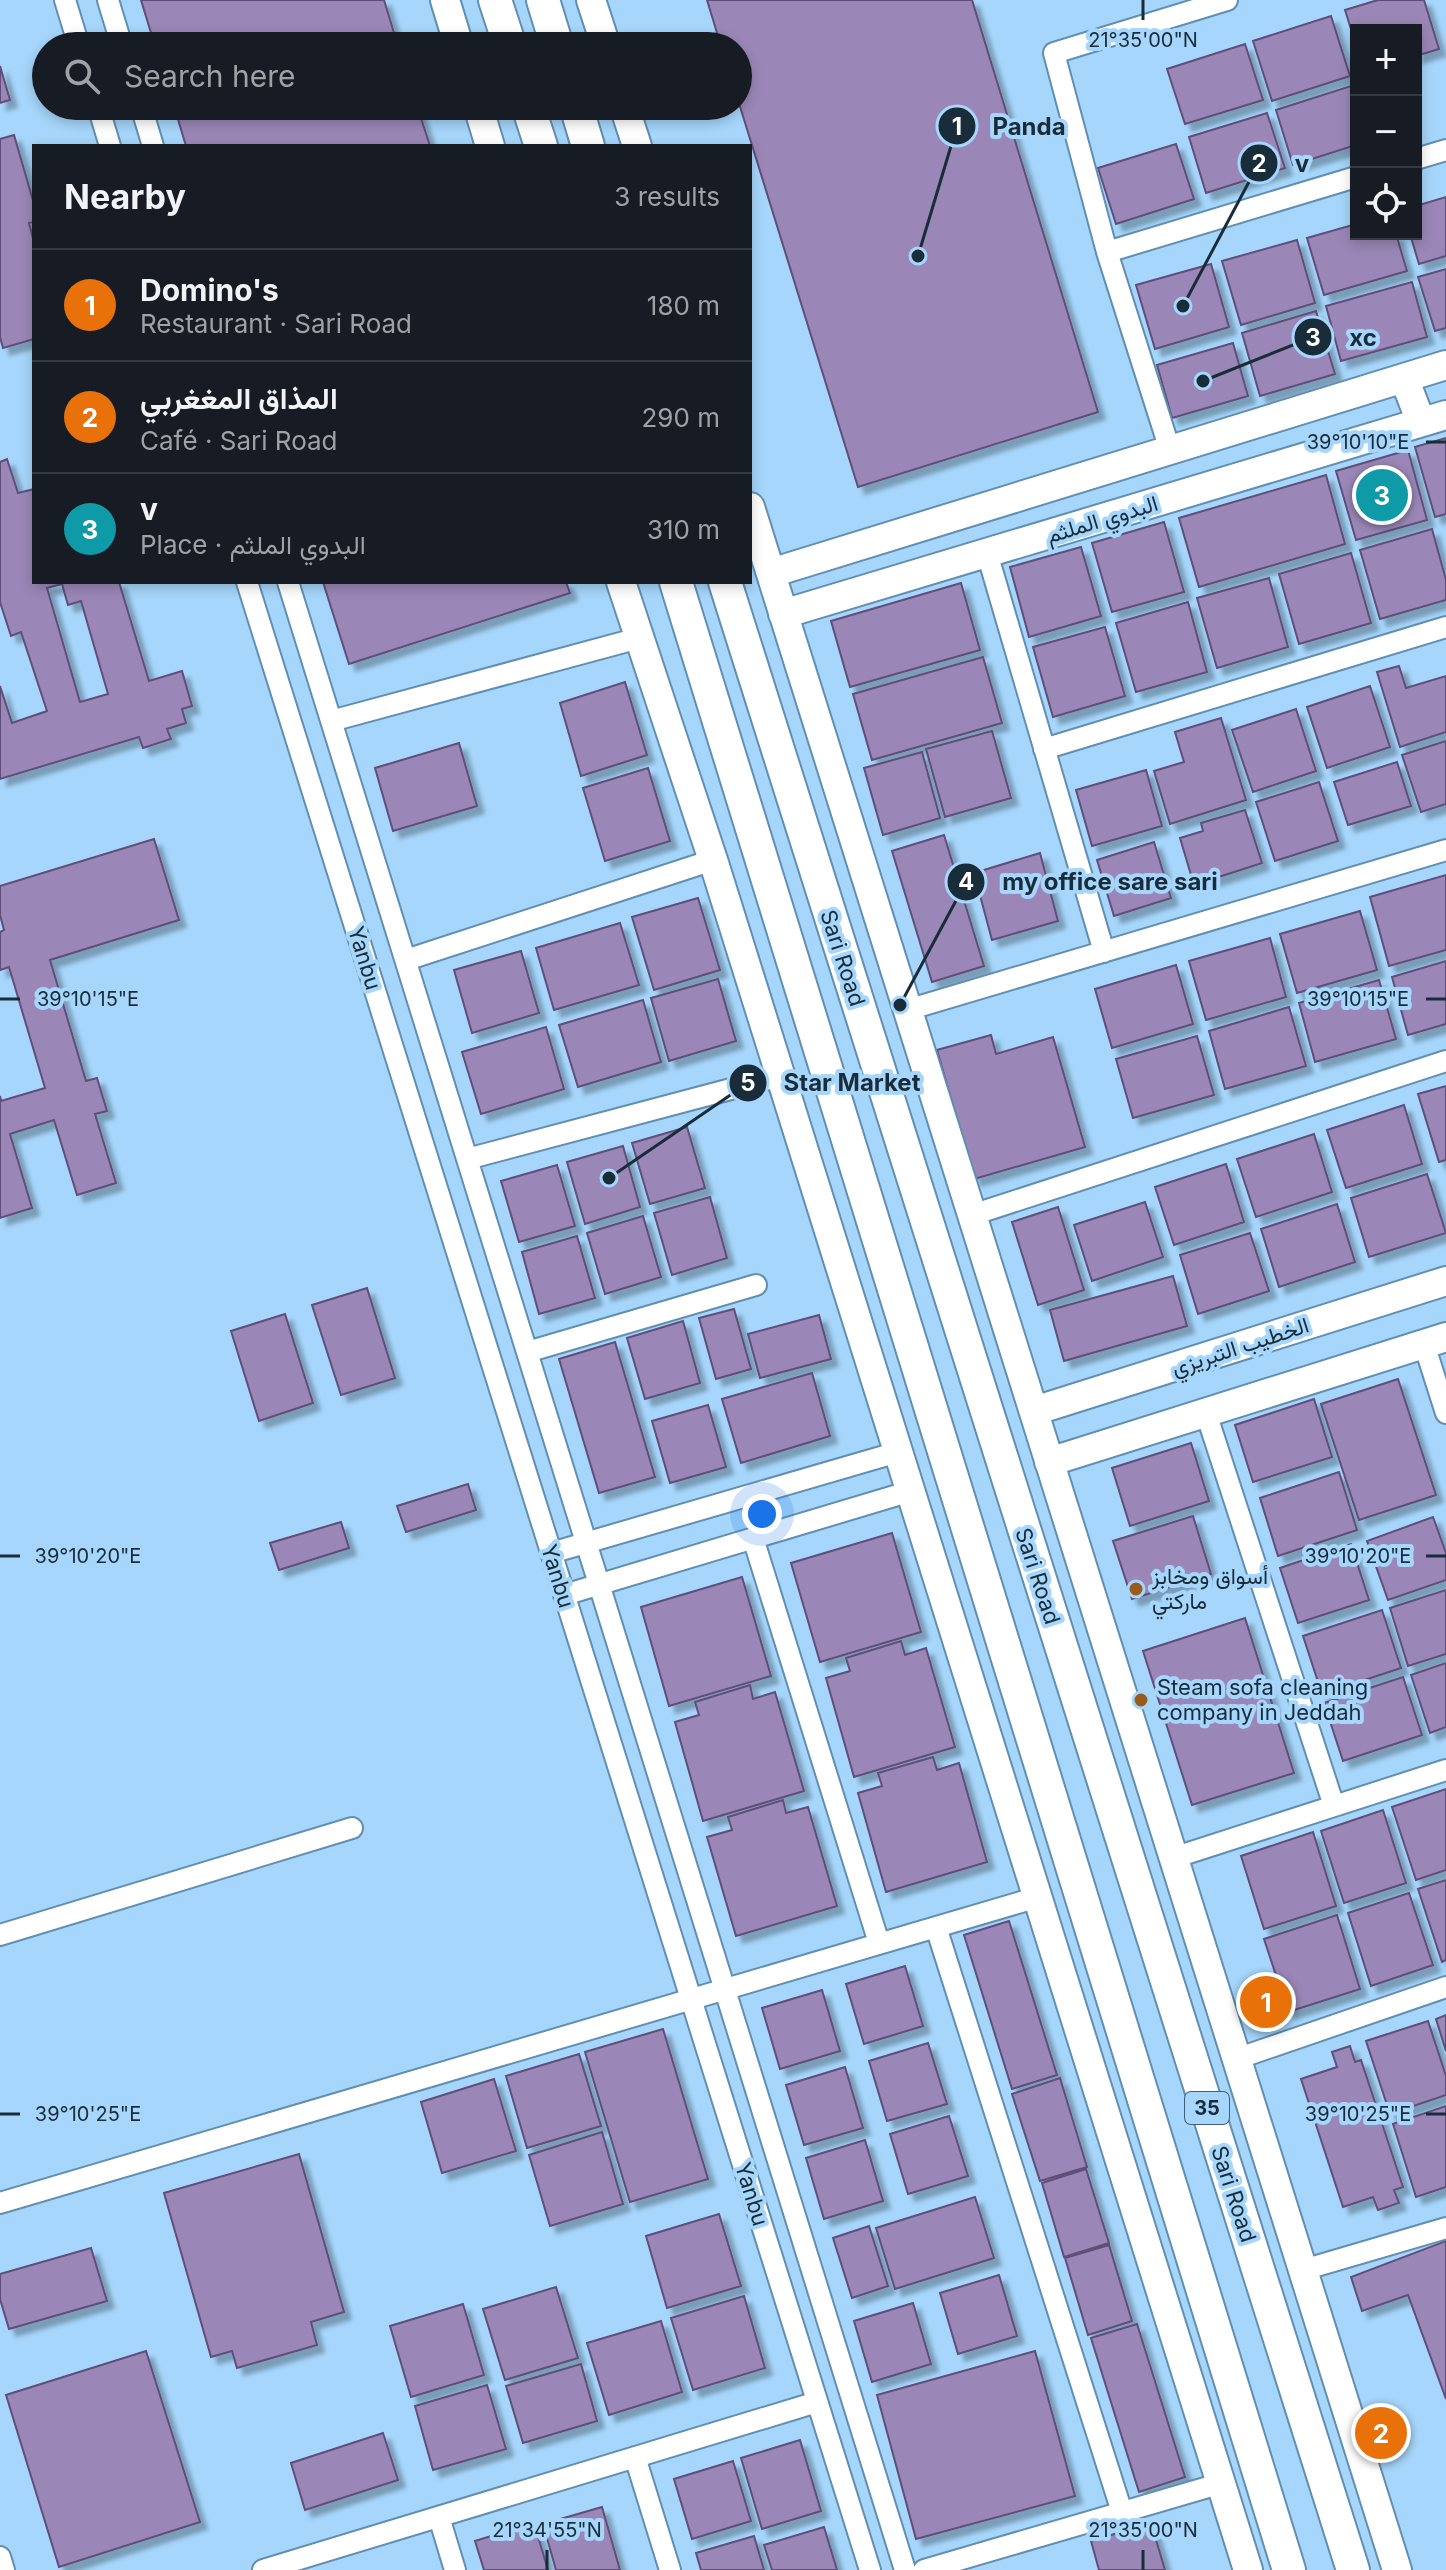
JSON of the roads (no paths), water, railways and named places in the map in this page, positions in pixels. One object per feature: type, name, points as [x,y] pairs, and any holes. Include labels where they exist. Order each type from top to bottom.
[{"type":"main road","points":[[445,0],[455,32]]},
{"type":"main road","points":[[495,0],[505,32]]},
{"type":"main road","points":[[543,0],[553,32]]},
{"type":"main road","points":[[591,0],[601,32]]},
{"type":"main road","points":[[482,120],[489,144]]},
{"type":"main road","points":[[533,120],[540,144]]},
{"type":"main road","points":[[580,120],[587,144]]},
{"type":"main road","points":[[629,120],[636,144]]},
{"type":"main road","name":"البدوي الملثم","points":[[771,573],[1446,365]]},
{"type":"main road","name":"البدوي الملثم","points":[[783,614],[1433,419],[1404,378]]},
{"type":"main road","points":[[752,513],[1397,2570]]},
{"type":"main road","points":[[622,584],[713,860],[1248,2570]]},
{"type":"main road","name":"35","points":[[677,584],[1289,2570]]},
{"type":"main road","name":"Sari Road","points":[[726,584],[1353,2570]]},
{"type":"main road","name":"الخطيب التبريزي","points":[[1034,1411],[1446,1281]]},
{"type":"main road","points":[[1049,1462],[1435,1341]]},
{"type":"street","points":[[65,0],[75,32]]},
{"type":"street","points":[[108,0],[118,32]]},
{"type":"street","points":[[1170,450],[1107,252],[1054,53],[1227,0]]},
{"type":"street","points":[[102,120],[109,144]]},
{"type":"street","points":[[145,120],[152,144]]},
{"type":"street","points":[[1422,157],[1446,150]]},
{"type":"street","points":[[1107,252],[1350,179]]},
{"type":"street","points":[[987,553],[1104,952]]},
{"type":"street","name":"Yanbu","points":[[248,584],[870,2570]]},
{"type":"street","name":"Yanbu","points":[[289,584],[905,2570]]},
{"type":"street","points":[[1044,749],[1446,627]]},
{"type":"street","points":[[331,721],[639,638]]},
{"type":"street","points":[[907,1010],[1446,850]]},
{"type":"street","points":[[406,960],[713,860]]},
{"type":"street","points":[[972,1215],[1446,1061]]},
{"type":"street","points":[[467,1159],[780,1076]]},
{"type":"street","points":[[527,1352],[756,1285]]},
{"type":"street","points":[[1435,1341],[1446,1413]]},
{"type":"street","points":[[1206,1413],[1334,1806]]},
{"type":"street","points":[[551,1553],[898,1452]]},
{"type":"street","points":[[564,1595],[911,1491]]},
{"type":"street","points":[[753,1538],[879,1943]]},
{"type":"street","points":[[1173,1858],[1446,1770]]},
{"type":"street","points":[[0,1935],[352,1828]]},
{"type":"street","points":[[0,2203],[1038,1897]]},
{"type":"street","points":[[936,1927],[1122,2512]]},
{"type":"street","points":[[1236,2059],[1446,1987]]},
{"type":"street","points":[[1303,2270],[1446,2228]]},
{"type":"street","points":[[263,2570],[817,2402]]},
{"type":"street","points":[[635,2457],[670,2570]]},
{"type":"street","points":[[924,2570],[1222,2483]]},
{"type":"street","points":[[439,2517],[455,2570]]},
{"type":"street","points":[[0,2557],[4,2570]]},
{"type":"place","name":"Panda","points":[[918,256]]},
{"type":"place","name":"v","points":[[1183,306]]},
{"type":"place","name":"xc","points":[[1203,381]]},
{"type":"place","name":"v","points":[[1382,495]]},
{"type":"place","name":"my office sare sari","points":[[900,1005]]},
{"type":"place","name":"Star Market","points":[[609,1178]]},
{"type":"place","name":"أسواق ومخابز ماركتي","points":[[1136,1589]]},
{"type":"place","name":"Steam sofa cleaning company in Jeddah","points":[[1141,1700]]},
{"type":"place","name":"Domino's","points":[[1266,2002]]},
{"type":"place","name":"المذاق المغغربي","points":[[1381,2433]]}]
